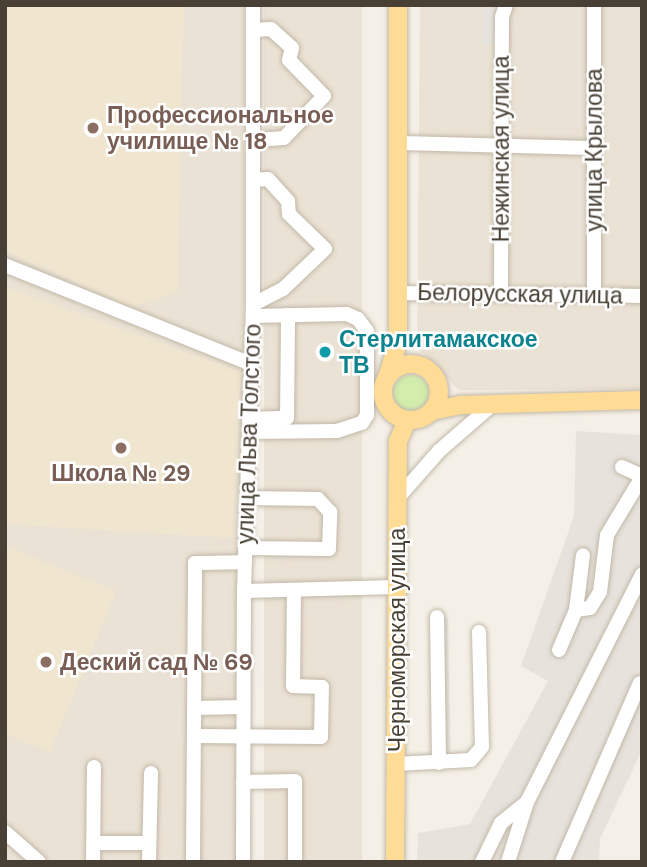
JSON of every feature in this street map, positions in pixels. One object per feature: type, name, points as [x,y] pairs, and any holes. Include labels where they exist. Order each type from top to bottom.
[{"type":"main road","points":[[398,5],[398,342],[383,395],[398,441]]},
{"type":"main road","points":[[398,342],[418,365],[432,373],[439,389],[461,405]]},
{"type":"main road","points":[[387,378],[400,366],[418,365]]},
{"type":"main road","points":[[432,411],[439,389]]},
{"type":"main road","points":[[385,404],[398,418],[407,421],[416,420],[432,411],[461,405],[642,400]]},
{"type":"main road","name":"Черноморская улица","points":[[394,857],[398,441],[407,421]]},
{"type":"street","name":"улица Льва Толстого","points":[[243,862],[244,591],[253,310],[253,5]]},
{"type":"street","name":"Нежинская улица","points":[[501,294],[502,17],[506,5]]},
{"type":"street","name":"улица Крылова","points":[[594,5],[594,295]]},
{"type":"street","points":[[253,30],[271,29],[282,38],[292,48],[289,60],[324,96],[284,138],[253,139]]},
{"type":"street","points":[[399,143],[594,148]]},
{"type":"street","points":[[253,180],[268,179],[288,201],[289,214],[325,249],[284,289],[253,310]]},
{"type":"street","points":[[5,265],[251,363]]},
{"type":"street","name":"Белорусская улица","points":[[398,293],[642,296]]},
{"type":"street","points":[[249,425],[337,431],[362,423],[367,415],[367,331],[358,319],[346,314],[288,315],[253,310]]},
{"type":"street","points":[[249,425],[286,418],[288,315]]},
{"type":"street","points":[[397,499],[439,451],[493,404]]},
{"type":"street","points":[[576,610],[590,608],[600,592],[607,535],[642,476],[622,467]]},
{"type":"street","points":[[193,862],[195,563],[245,555],[329,549],[330,512],[318,499],[247,498]]},
{"type":"street","points":[[559,650],[576,610],[583,555]]},
{"type":"street","points":[[508,862],[527,802],[642,574]]},
{"type":"street","points":[[244,591],[396,587]]},
{"type":"street","points":[[194,736],[321,737],[321,687],[293,686],[294,590]]},
{"type":"street","points":[[437,618],[439,763]]},
{"type":"street","points":[[396,764],[471,760],[482,747],[479,632]]},
{"type":"street","points":[[562,862],[640,683]]},
{"type":"street","points":[[195,708],[243,707]]},
{"type":"street","points":[[93,862],[94,767]]},
{"type":"street","points":[[149,862],[152,773]]},
{"type":"street","points":[[243,782],[295,781],[295,862]]},
{"type":"street","points":[[482,862],[501,823],[527,802]]},
{"type":"street","points":[[5,832],[39,862]]},
{"type":"street","points":[[93,843],[149,843]]},
{"type":"shaded area","points":[[5,5],[244,5],[244,862],[5,862]]},
{"type":"shaded area","name":"Профессиональное училище № 18","points":[[5,5],[184,5],[177,292],[132,307],[5,251]]},
{"type":"shaded area","points":[[264,5],[362,5],[362,862],[264,862]]},
{"type":"shaded area","points":[[420,5],[642,5],[642,389],[459,390],[417,347]]},
{"type":"shaded area","points":[[482,5],[504,5],[498,45],[482,45]]},
{"type":"shaded area","name":"Школа № 29","points":[[5,287],[241,372],[232,538],[5,524]]},
{"type":"shaded area","points":[[576,431],[642,435],[642,750],[600,839],[599,862],[417,862],[418,833],[470,824],[548,681],[521,666],[574,516]]},
{"type":"shaded area","name":"Деский сад № 69","points":[[5,546],[116,591],[50,752],[5,734]]},
{"type":"shaded area","points":[[433,617],[448,617],[451,762],[436,762]]},
{"type":"green space","points":[[411,375],[424,380],[429,393],[424,406],[411,411],[398,406],[393,393],[398,380]]},
{"type":"place","name":"Профессиональное училище № 18","points":[[93,128]]},
{"type":"place","name":"Стерлитамакское ТВ","points":[[325,352]]},
{"type":"place","name":"Школа № 29","points":[[121,448]]},
{"type":"place","name":"Деский сад № 69","points":[[46,662]]}]
